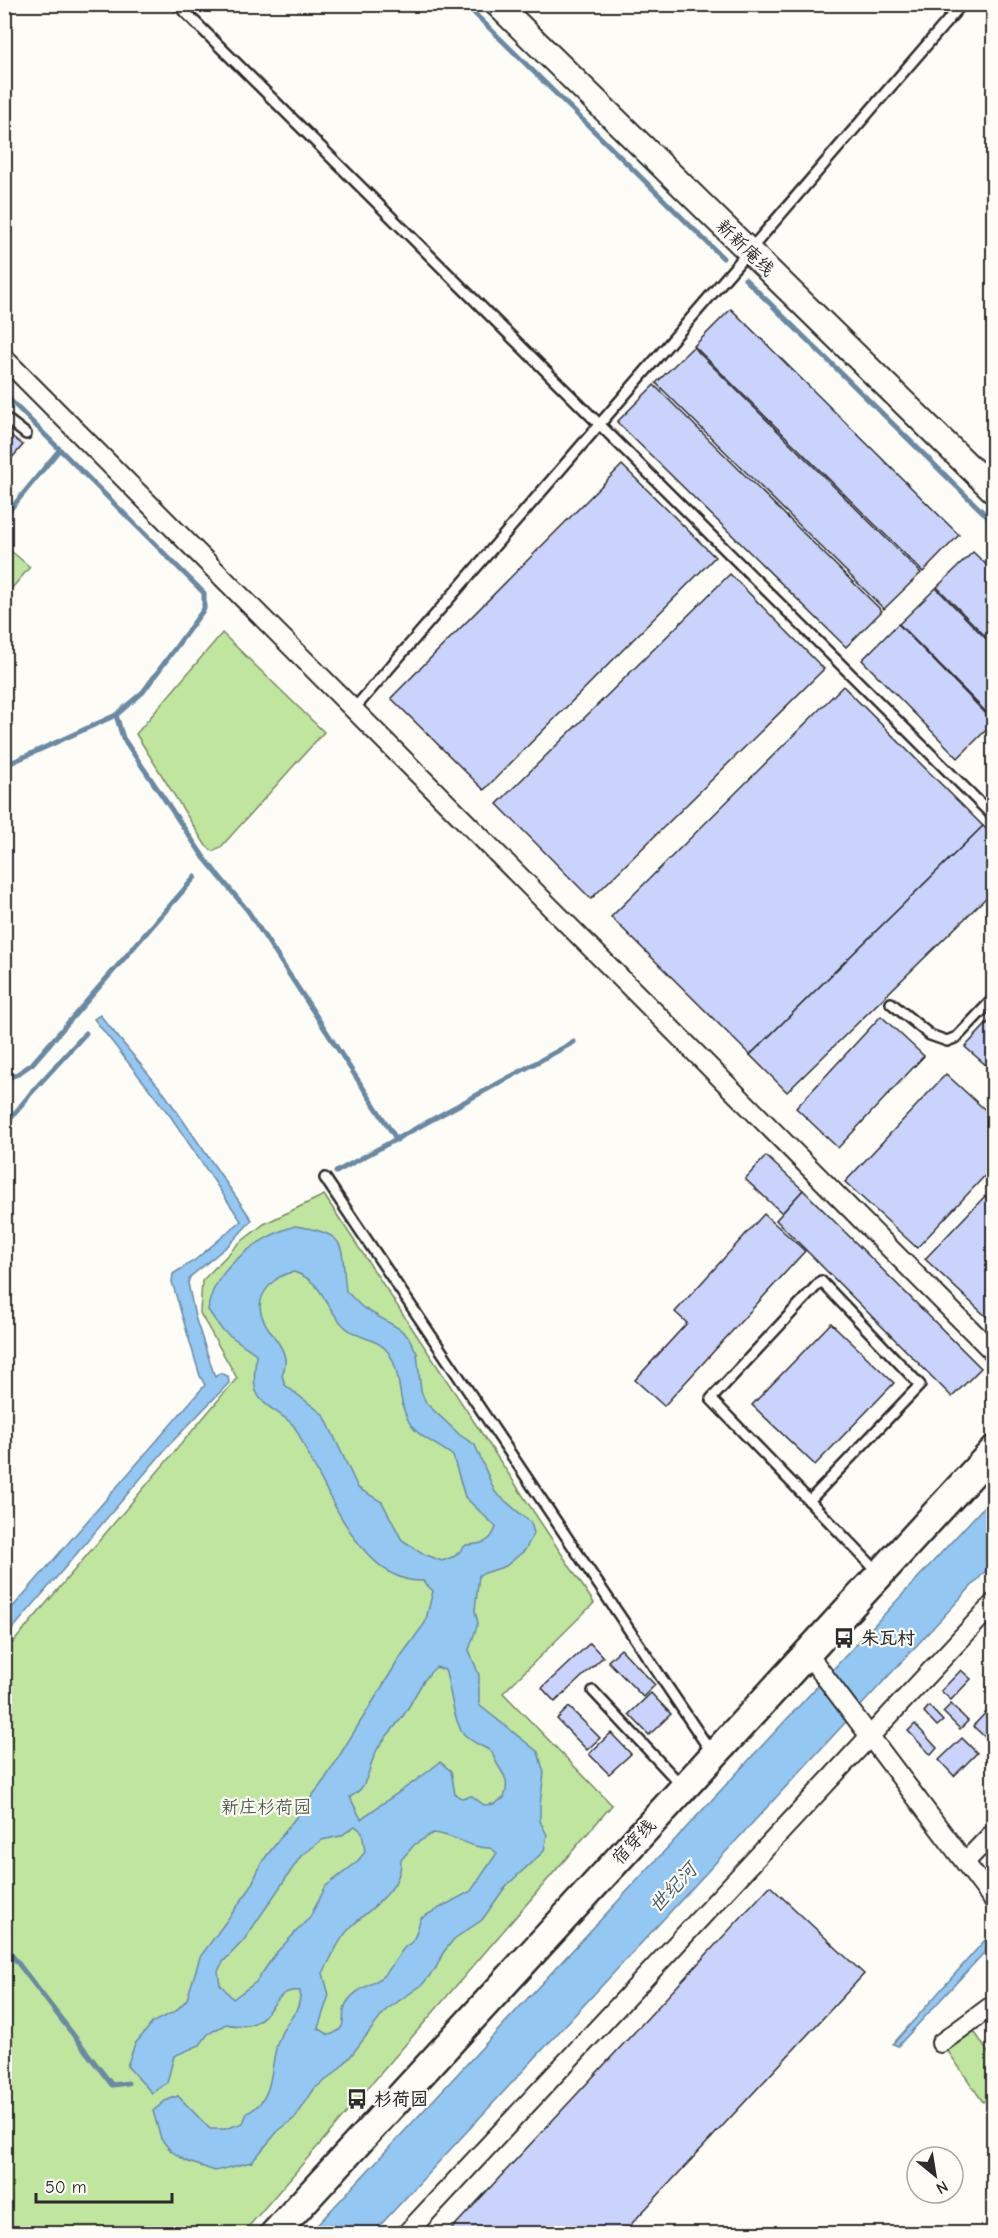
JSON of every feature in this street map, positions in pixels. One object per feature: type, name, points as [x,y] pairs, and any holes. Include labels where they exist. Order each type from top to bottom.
[{"type":"main road","name":"宿穿线","points":[[274,2234],[713,1755],[813,1661],[879,1574],[993,1450]]},
{"type":"street","name":"新新庵线","points":[[497,4],[993,491]]},
{"type":"street","points":[[4,358],[993,1353]]},
{"type":"street","points":[[405,2234],[868,1734],[993,1603]]},
{"type":"street","points":[[813,1661],[993,1901]]},
{"type":"street","points":[[965,1862],[993,1832]]},
{"type":"street","points":[[941,2043],[993,2004]]},
{"type":"lane","points":[[177,4],[993,817]]},
{"type":"lane","points":[[354,709],[962,4]]},
{"type":"lane","points":[[4,417],[26,434]]},
{"type":"lane","points":[[891,1003],[930,1035],[947,1041],[957,1036],[993,998]]},
{"type":"lane","points":[[325,1178],[713,1755]]},
{"type":"lane","points":[[809,1501],[921,1385],[821,1281],[711,1399],[879,1574]]},
{"type":"lane","points":[[592,1691],[684,1787]]},
{"type":"green space","points":[[5,546],[30,567],[5,596]]},
{"type":"green space","points":[[222,633],[324,732],[221,847],[213,851],[206,846],[136,734]]},
{"type":"green space","name":"新庄杉荷园","points":[[324,1195],[594,1603],[503,1693],[612,1805],[243,2233],[5,2234],[5,1652],[237,1378],[200,1313],[202,1281],[238,1244],[264,1224]]},
{"type":"green space","points":[[972,2028],[993,2060],[993,2095],[983,2102],[945,2047]]},
{"type":"water","points":[[100,1015],[164,1093],[252,1220],[231,1243],[190,1277],[188,1283],[195,1317],[215,1377],[220,1373],[228,1376],[229,1383],[169,1445],[5,1638],[5,1616],[205,1385],[200,1376],[172,1282],[173,1274],[195,1260],[241,1221],[171,1117],[94,1019]]},
{"type":"water","points":[[295,1226],[326,1233],[334,1238],[342,1252],[346,1291],[362,1307],[400,1329],[409,1338],[417,1353],[421,1391],[426,1403],[460,1435],[475,1445],[495,1492],[531,1523],[534,1533],[525,1550],[506,1566],[479,1575],[475,1611],[478,1623],[469,1650],[479,1675],[479,1705],[538,1752],[544,1773],[540,1821],[547,1835],[544,1851],[506,1886],[482,1920],[454,1939],[422,1985],[386,2010],[350,2057],[334,2074],[314,2089],[296,2117],[278,2131],[252,2162],[215,2171],[186,2161],[171,2151],[161,2139],[153,2111],[165,2101],[178,2096],[210,2129],[225,2129],[243,2123],[247,2113],[264,2098],[268,2089],[276,2046],[283,2029],[296,2011],[300,1991],[289,1991],[263,2018],[254,2023],[242,2026],[226,2024],[208,2034],[200,2045],[174,2056],[167,2083],[152,2093],[127,2066],[135,2044],[153,2022],[176,2011],[187,1999],[200,1957],[249,1890],[262,1862],[325,1779],[401,1656],[425,1623],[433,1591],[423,1581],[402,1578],[383,1568],[367,1553],[339,1513],[295,1428],[259,1397],[254,1382],[256,1354],[222,1330],[208,1310],[211,1295],[218,1282],[239,1257],[266,1238]],"holes":[[[294,1272],[312,1282],[345,1327],[379,1344],[388,1352],[393,1361],[409,1422],[419,1434],[453,1456],[465,1497],[496,1527],[489,1539],[481,1543],[466,1545],[455,1556],[442,1561],[424,1554],[402,1540],[382,1502],[358,1488],[324,1415],[285,1385],[282,1375],[285,1366],[283,1351],[262,1316],[260,1308],[264,1293],[274,1281]],[[436,1667],[445,1670],[458,1725],[467,1737],[492,1752],[505,1778],[504,1798],[494,1804],[484,1805],[472,1796],[461,1798],[455,1794],[451,1771],[440,1762],[361,1819],[350,1797],[365,1782],[377,1750],[402,1718]],[[355,1826],[362,1832],[365,1852],[356,1863],[326,1886],[310,1917],[276,1953],[256,1982],[233,1999],[220,1984],[218,1971],[223,1962],[244,1940],[301,1856],[322,1840],[341,1836]],[[433,1833],[490,1848],[497,1853],[471,1891],[421,1918],[412,1942],[403,1949],[384,1975],[351,1997],[345,2007],[340,2029],[329,2035],[318,2028],[329,1995],[323,1973],[345,1933],[390,1891],[400,1871],[401,1860],[415,1844]]]},
{"type":"water","name":"世纪河","points":[[993,1497],[993,1563],[373,2233],[309,2234]]},
{"type":"water","points":[[993,1934],[993,1943],[898,2046],[893,2044],[984,1941]]},
{"type":"building","points":[[731,309],[959,535],[923,572],[694,346]]},
{"type":"building","points":[[693,347],[921,573],[884,609],[656,383]]},
{"type":"building","points":[[654,385],[882,611],[846,647],[617,422]]},
{"type":"building","points":[[4,430],[23,445],[11,459],[4,454]]},
{"type":"building","points":[[4,454],[11,460],[4,467]]},
{"type":"building","points":[[622,465],[715,557],[484,790],[391,698]]},
{"type":"building","points":[[973,552],[994,572],[994,645],[937,587]]},
{"type":"building","points":[[730,574],[824,669],[591,899],[497,804]]},
{"type":"building","points":[[936,588],[994,647],[994,720],[899,624]]},
{"type":"building","points":[[898,624],[994,722],[958,758],[862,660]]},
{"type":"building","points":[[843,686],[983,826],[750,1055],[611,917]]},
{"type":"building","points":[[983,826],[994,836],[994,890],[787,1092],[750,1055]]},
{"type":"building","points":[[881,1016],[924,1056],[838,1148],[796,1108]]},
{"type":"building","points":[[994,1016],[994,1072],[965,1047]]},
{"type":"building","points":[[946,1074],[994,1118],[994,1166],[917,1248],[845,1182]]},
{"type":"building","points":[[766,1156],[803,1190],[782,1213],[745,1179]]},
{"type":"building","points":[[803,1190],[981,1368],[952,1397],[776,1220]]},
{"type":"building","points":[[985,1196],[994,1204],[994,1324],[925,1259]]},
{"type":"building","points":[[764,1214],[805,1251],[664,1406],[635,1380],[687,1323],[675,1312]]},
{"type":"building","points":[[831,1323],[894,1383],[815,1465],[752,1405]]},
{"type":"building","points":[[590,1643],[603,1657],[555,1702],[542,1688]]},
{"type":"building","points":[[621,1649],[655,1685],[643,1697],[608,1661]]},
{"type":"building","points":[[961,1670],[971,1679],[951,1700],[941,1691]]},
{"type":"building","points":[[651,1693],[671,1714],[649,1735],[629,1714]]},
{"type":"building","points":[[951,1704],[968,1721],[960,1729],[943,1712]]},
{"type":"building","points":[[994,1704],[994,1732],[987,1739],[973,1726]]},
{"type":"building","points":[[929,1706],[943,1721],[937,1726],[924,1712]]},
{"type":"building","points":[[569,1707],[600,1738],[587,1750],[557,1719]]},
{"type":"building","points":[[915,1724],[937,1748],[931,1755],[908,1731]]},
{"type":"building","points":[[611,1733],[631,1754],[609,1774],[589,1754]]},
{"type":"building","points":[[962,1738],[977,1753],[954,1776],[939,1760]]},
{"type":"building","points":[[770,1886],[864,1974],[622,2234],[447,2234]]},
{"type":"waterway","points":[[465,4],[723,258]]},
{"type":"waterway","points":[[745,279],[994,523]]},
{"type":"waterway","points":[[4,394],[204,593],[204,609],[143,692],[116,715],[4,766]]},
{"type":"waterway","points":[[4,517],[60,449]]},
{"type":"waterway","points":[[116,715],[123,738],[205,859],[248,911],[397,1140]]},
{"type":"waterway","points":[[4,1079],[16,1075],[32,1064],[195,877]]},
{"type":"waterway","points":[[4,1127],[31,1093],[86,1033]]},
{"type":"waterway","points":[[336,1172],[574,1042]]},
{"type":"waterway","points":[[4,1945],[112,2085],[128,2083]]},
{"type":"place","name":"朱瓦村","points":[[844,1638]]},
{"type":"place","name":"杉荷园","points":[[357,2099]]}]
